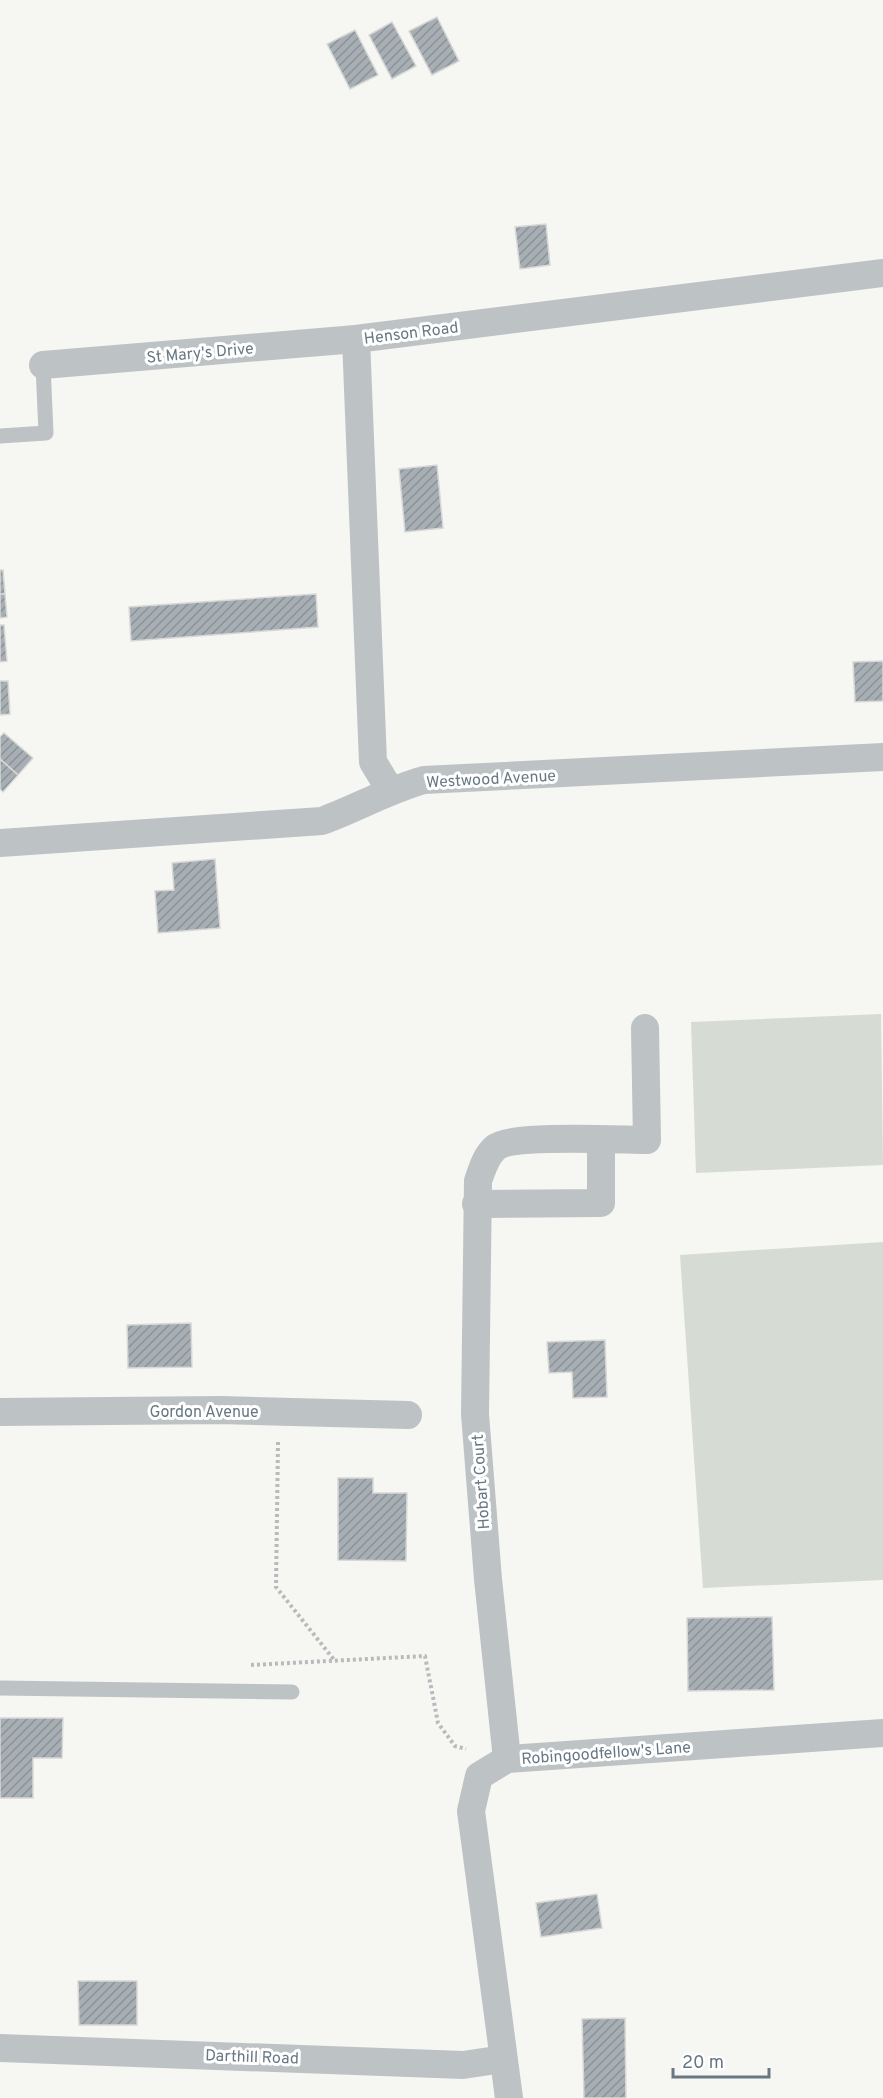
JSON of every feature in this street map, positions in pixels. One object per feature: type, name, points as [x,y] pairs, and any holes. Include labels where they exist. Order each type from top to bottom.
[{"type":"street","name":"Henson Road","points":[[390,790],[373,762],[356,339],[883,273]]},
{"type":"street","name":"St Mary's Drive","points":[[43,365],[356,339]]},
{"type":"street","name":"Westwood Avenue","points":[[0,843],[322,821],[364,805],[390,790],[424,780],[883,757]]},
{"type":"street","name":"Hobart Court","points":[[507,1759],[488,1580],[475,1414],[478,1181],[485,1162],[496,1147],[517,1140],[647,1140],[645,1028]]},
{"type":"street","points":[[476,1204],[601,1203],[601,1140]]},
{"type":"street","name":"Gordon Avenue","points":[[0,1412],[278,1411],[408,1414]]},
{"type":"street","name":"Robingoodfellow's Lane","points":[[509,2098],[471,1811],[479,1776],[507,1759],[883,1734]]},
{"type":"street","name":"Darthill Road","points":[[0,2048],[463,2065],[503,2059]]},
{"type":"lane","points":[[0,436],[46,433],[43,365]]},
{"type":"lane","points":[[0,1688],[292,1692]]},
{"type":"path","points":[[278,1411],[276,1587],[335,1661]]},
{"type":"shaded area","points":[[881,1014],[883,1165],[696,1173],[691,1022]]},
{"type":"shaded area","points":[[883,1242],[883,1580],[703,1588],[680,1255]]},
{"type":"building","points":[[437,17],[459,61],[432,75],[409,31]]},
{"type":"building","points":[[392,22],[416,66],[392,79],[369,35]]},
{"type":"building","points":[[355,30],[378,75],[350,89],[327,44]]},
{"type":"building","points":[[546,224],[550,265],[520,269],[515,227]]},
{"type":"building","points":[[437,465],[443,528],[405,532],[399,469]]},
{"type":"building","points":[[0,570],[3,570],[5,594],[0,594]]},
{"type":"building","points":[[0,594],[5,594],[7,617],[0,618]]},
{"type":"building","points":[[316,594],[318,627],[131,641],[129,607]]},
{"type":"building","points":[[0,625],[4,625],[7,661],[0,662]]},
{"type":"building","points":[[883,661],[883,701],[855,702],[853,662]]},
{"type":"building","points":[[0,681],[8,681],[10,714],[0,715]]},
{"type":"building","points":[[4,733],[33,758],[18,775],[0,759],[0,737]]},
{"type":"building","points":[[0,759],[18,775],[3,792],[0,789]]},
{"type":"building","points":[[215,859],[220,928],[158,933],[155,891],[174,890],[172,863]]},
{"type":"building","points":[[191,1323],[192,1367],[128,1368],[127,1325]]},
{"type":"building","points":[[605,1340],[607,1397],[573,1398],[572,1372],[549,1373],[547,1342]]},
{"type":"building","points":[[338,1478],[373,1478],[373,1493],[407,1493],[406,1561],[338,1560]]},
{"type":"building","points":[[772,1617],[774,1690],[688,1691],[687,1618]]},
{"type":"building","points":[[0,1718],[63,1718],[62,1758],[33,1758],[33,1798],[0,1798]]},
{"type":"building","points":[[597,1894],[602,1928],[541,1937],[536,1903]]},
{"type":"building","points":[[78,1981],[137,1981],[137,2025],[79,2025]]},
{"type":"building","points":[[625,2018],[626,2098],[584,2098],[582,2019]]}]
